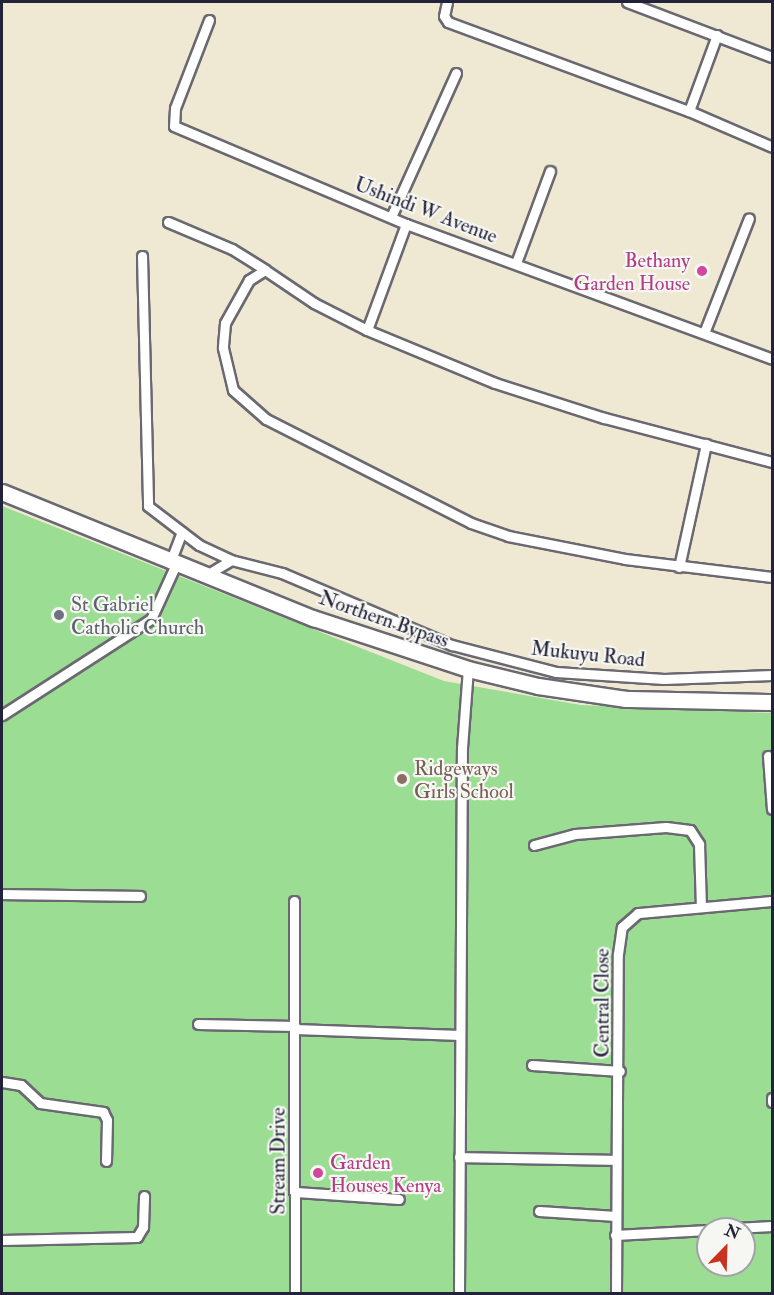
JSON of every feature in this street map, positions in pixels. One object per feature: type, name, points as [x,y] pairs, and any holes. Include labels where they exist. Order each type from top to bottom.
[{"type":"main road","name":"Northern Bypass","points":[[2,492],[313,618],[468,669],[538,686],[626,699],[772,702]]},
{"type":"street","points":[[447,2],[444,16],[448,22],[689,111],[772,147]]},
{"type":"street","points":[[627,2],[772,57]]},
{"type":"street","name":"Ushindi W Avenue","points":[[208,20],[176,108],[174,126],[406,224],[772,359]]},
{"type":"street","points":[[689,111],[717,35]]},
{"type":"street","points":[[391,217],[456,73]]},
{"type":"street","points":[[516,263],[550,171]]},
{"type":"street","points":[[704,333],[749,218]]},
{"type":"street","points":[[168,222],[232,249],[295,289],[367,330],[542,399],[772,462]]},
{"type":"street","points":[[367,330],[406,224]]},
{"type":"street","name":"Mukuyu Road","points":[[142,256],[147,500],[151,509],[182,532],[231,560],[302,580],[452,645],[543,669],[626,678],[772,675]]},
{"type":"street","points":[[265,270],[249,280],[233,303],[225,323],[224,348],[233,390],[266,419],[320,449],[497,533],[679,567],[772,577]]},
{"type":"street","points":[[679,567],[706,444]]},
{"type":"street","points":[[2,715],[151,619],[174,561],[182,532]]},
{"type":"street","points":[[208,574],[231,560]]},
{"type":"street","points":[[448,663],[452,645]]},
{"type":"street","points":[[459,1293],[462,748],[468,669]]},
{"type":"street","points":[[626,678],[626,699]]},
{"type":"street","points":[[768,756],[772,809]]},
{"type":"street","points":[[534,845],[575,834],[685,829],[693,832],[699,844],[701,907]]},
{"type":"street","points":[[2,894],[140,896]]},
{"type":"street","name":"Stream Drive","points":[[294,901],[295,1293]]},
{"type":"street","name":"Central Close","points":[[616,1293],[616,1160],[620,1071],[618,954],[622,927],[638,913],[772,901]]},
{"type":"street","points":[[198,1024],[460,1035]]},
{"type":"street","points":[[532,1065],[620,1071]]},
{"type":"street","points":[[2,1082],[21,1085],[40,1103],[103,1112],[106,1120],[106,1161]]},
{"type":"street","points":[[459,1157],[616,1160]]},
{"type":"street","points":[[296,1192],[399,1199]]},
{"type":"street","points":[[2,1240],[137,1237],[143,1227],[144,1196]]},
{"type":"street","points":[[539,1211],[616,1216]]},
{"type":"street","points":[[756,1227],[772,1226]]},
{"type":"street","points":[[615,1235],[696,1231]]},
{"type":"green space","points":[[2,506],[444,681],[581,705],[772,713],[772,1293],[2,1293]]},
{"type":"place","name":"Bethany Garden House","points":[[702,271]]},
{"type":"place","name":"St Gabriel Catholic Church","points":[[59,615]]},
{"type":"place","name":"Ridgeways Girls School","points":[[402,779]]},
{"type":"place","name":"Garden Houses Kenya","points":[[318,1173]]}]
